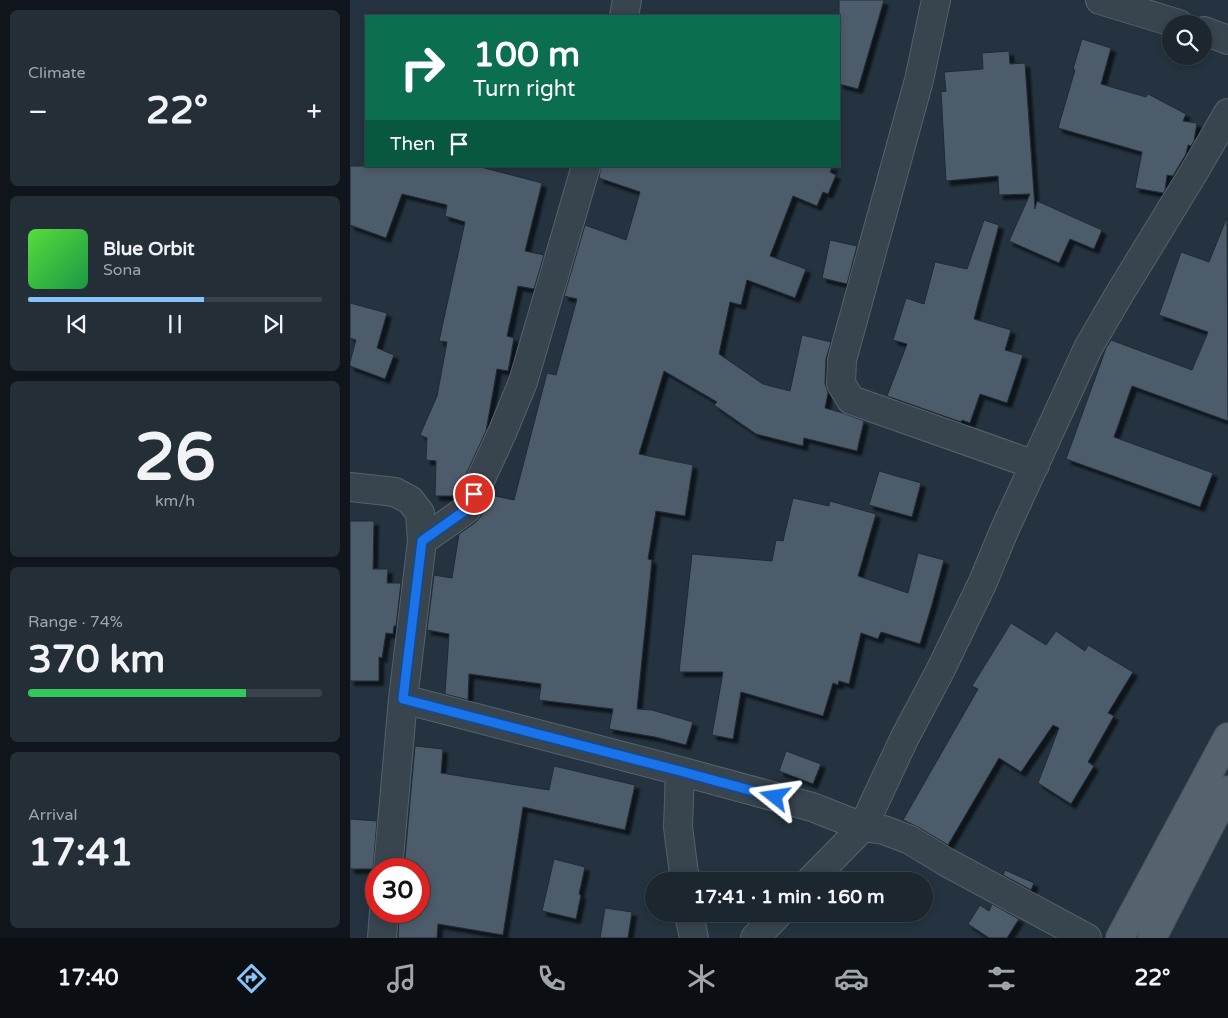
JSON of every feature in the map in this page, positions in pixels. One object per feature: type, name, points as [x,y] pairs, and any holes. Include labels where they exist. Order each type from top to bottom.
[{"type":"main road","points":[[1120,938],[1228,737]]},
{"type":"main road","points":[[1152,938],[1228,790]]},
{"type":"street","points":[[624,15],[627,0]]},
{"type":"street","points":[[936,0],[919,80],[842,360],[841,384],[851,400],[1035,465]]},
{"type":"street","points":[[1100,0],[1162,19]]},
{"type":"street","points":[[819,872],[863,827],[904,738],[940,671],[982,584],[1004,531],[1088,348],[1228,113]]},
{"type":"street","points":[[422,541],[467,509],[502,433],[523,382],[586,167]]},
{"type":"street","points":[[350,487],[395,492],[410,500],[420,512],[422,541],[403,699],[389,858]]},
{"type":"street","points":[[403,699],[680,771],[812,807],[863,827],[884,830],[910,840],[948,863],[1087,938]]},
{"type":"street","points":[[680,771],[678,827],[684,872]]},
{"type":"street","points":[[691,922],[694,938]]},
{"type":"street","points":[[755,938],[770,922]]},
{"type":"street","points":[[382,938],[383,923]]},
{"type":"building","points":[[839,0],[884,0],[858,89],[840,84]]},
{"type":"building","points":[[1082,39],[1111,48],[1101,84],[1146,97],[1148,94],[1186,114],[1183,121],[1197,123],[1194,141],[1191,146],[1188,145],[1186,154],[1173,176],[1167,175],[1163,193],[1135,188],[1142,152],[1058,128]]},
{"type":"building","points":[[1009,51],[1010,64],[1025,63],[1035,209],[1037,201],[1102,230],[1094,249],[1070,239],[1059,263],[1009,241],[1030,194],[999,195],[998,176],[946,181],[941,92],[946,91],[944,72],[983,69],[982,53]]},
{"type":"building","points":[[350,166],[481,167],[542,183],[525,251],[544,255],[534,289],[518,286],[507,336],[514,338],[508,371],[497,369],[486,431],[456,496],[435,496],[436,461],[426,460],[427,438],[420,435],[437,396],[447,342],[439,341],[465,222],[445,216],[447,205],[402,194],[386,238],[350,225]]},
{"type":"building","points":[[601,167],[832,167],[830,172],[836,175],[828,194],[823,192],[817,206],[793,196],[770,256],[806,269],[795,298],[747,280],[741,305],[730,302],[719,354],[763,384],[790,391],[802,335],[831,342],[826,359],[825,383],[828,393],[825,408],[864,421],[857,451],[804,438],[803,446],[756,434],[714,405],[717,402],[664,371],[639,454],[693,465],[685,516],[656,511],[648,559],[652,560],[637,709],[652,710],[693,722],[686,745],[655,737],[609,729],[613,709],[539,700],[541,684],[469,674],[468,700],[445,694],[449,634],[427,630],[434,575],[452,578],[459,534],[481,516],[491,495],[514,500],[547,373],[556,375],[577,299],[564,296],[585,225],[626,240],[640,192],[599,178]]},
{"type":"building","points":[[1227,217],[1228,421],[1132,386],[1114,437],[1213,473],[1200,507],[1066,459],[1106,348],[1111,340],[1192,370],[1208,332],[1159,315],[1181,252],[1209,262]]},
{"type":"building","points":[[984,220],[999,225],[974,319],[1011,330],[1005,350],[1023,355],[1007,403],[980,394],[970,423],[962,420],[961,422],[887,396],[907,344],[893,340],[906,298],[924,304],[935,262],[967,269]]},
{"type":"building","points":[[830,240],[857,246],[847,284],[822,278]]},
{"type":"building","points":[[350,303],[387,313],[377,348],[394,355],[385,379],[350,366],[356,340],[350,338]]},
{"type":"building","points":[[879,471],[921,483],[912,517],[869,505]]},
{"type":"building","points":[[793,498],[829,506],[830,501],[876,514],[858,576],[908,593],[918,553],[944,560],[920,644],[881,632],[878,639],[861,633],[849,684],[839,681],[838,685],[833,683],[823,716],[741,692],[733,739],[712,735],[723,672],[679,672],[692,554],[772,561],[776,540],[783,541]]},
{"type":"building","points":[[350,521],[374,521],[373,569],[388,569],[387,583],[401,583],[396,626],[394,626],[393,634],[386,633],[382,658],[379,657],[379,681],[350,681]]},
{"type":"building","points":[[1011,623],[1046,645],[1056,631],[1085,651],[1088,645],[1133,672],[1108,713],[1114,716],[1088,762],[1094,766],[1071,804],[1038,783],[1059,728],[1053,725],[1021,772],[999,758],[948,845],[903,820],[978,689],[972,686]]},
{"type":"building","points":[[415,746],[443,749],[441,773],[549,790],[554,766],[635,785],[625,830],[523,807],[503,935],[438,924],[437,938],[398,938],[399,923],[430,923],[430,858],[405,858]]},
{"type":"building","points":[[786,751],[821,764],[813,784],[779,771]]},
{"type":"building","points":[[350,819],[377,821],[374,858],[365,858],[365,869],[350,869]]},
{"type":"building","points":[[554,859],[585,867],[576,919],[542,911]]},
{"type":"building","points":[[1005,870],[1034,883],[1031,890],[1003,875]]},
{"type":"building","points":[[992,904],[1019,919],[1007,938],[989,938],[968,924],[980,905],[989,911]]},
{"type":"building","points":[[605,908],[632,912],[628,938],[600,938]]},
{"type":"route","points":[[474,494],[467,509],[422,541],[403,699],[775,797]]}]
